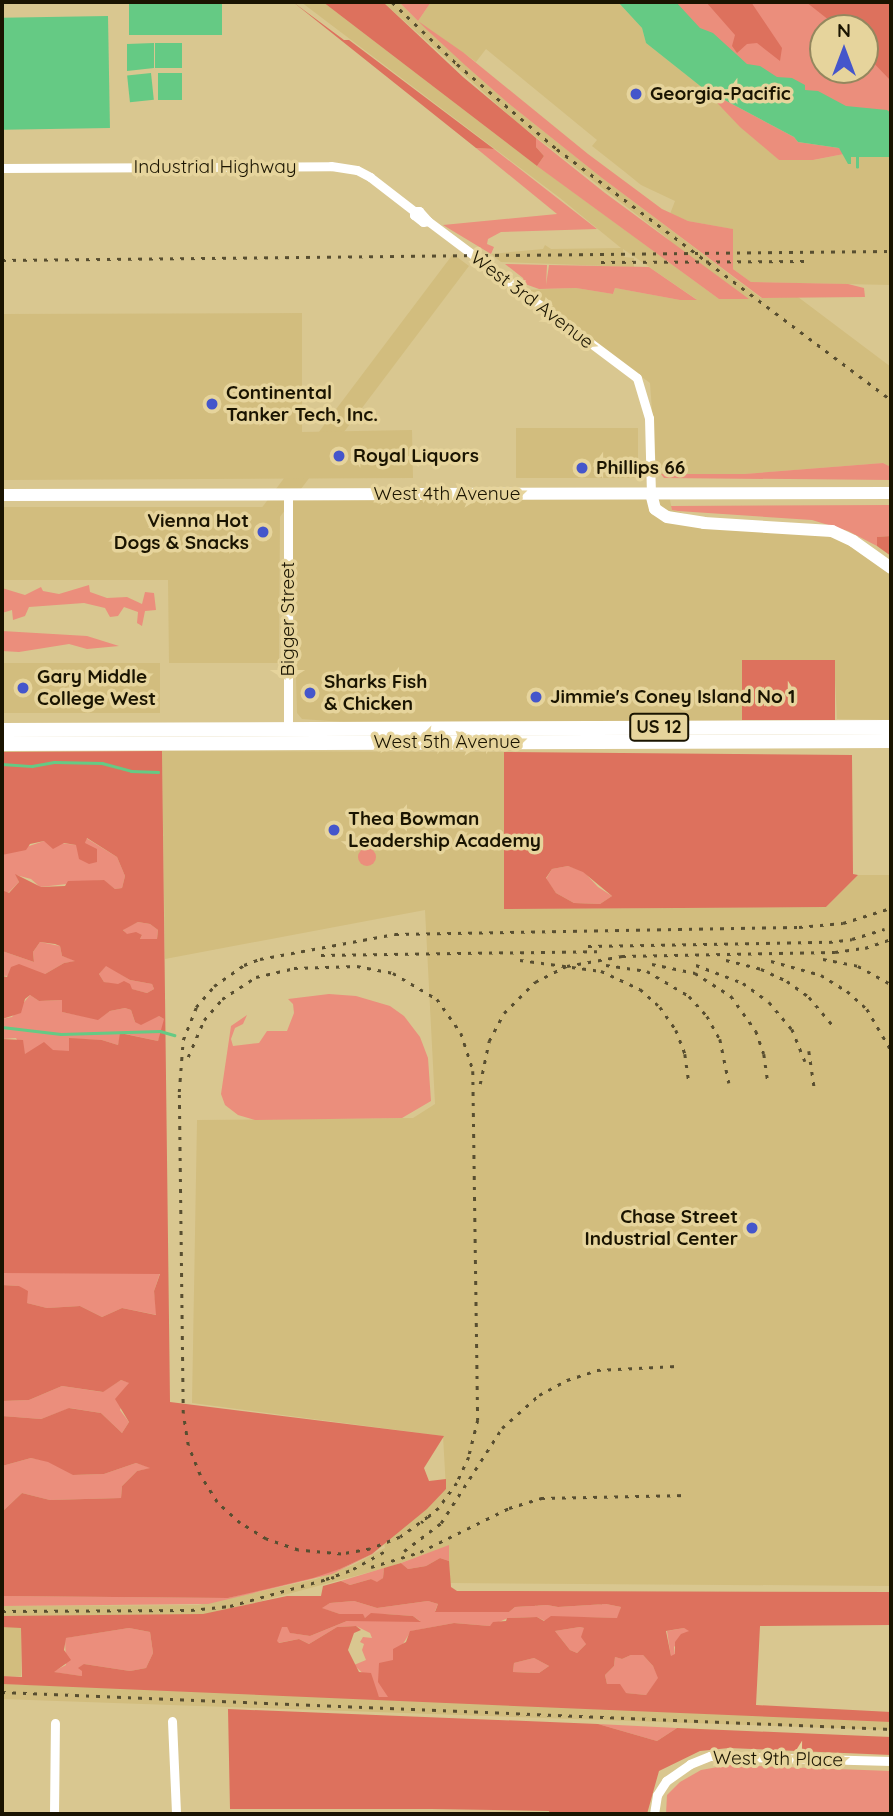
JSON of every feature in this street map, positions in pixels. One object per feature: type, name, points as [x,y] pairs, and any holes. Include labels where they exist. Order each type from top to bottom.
[{"type":"main road","name":"West 4th Avenue","points":[[2,495],[891,493]]},
{"type":"main road","points":[[651,494],[655,509],[667,517],[704,523],[832,531],[890,567]]},
{"type":"main road","name":"West 5th Avenue","points":[[738,735],[891,727]]},
{"type":"main road","name":"West 5th Avenue","points":[[2,730],[288,736]]},
{"type":"main road","name":"West 5th Avenue","points":[[2,744],[426,735],[738,735],[891,741]]},
{"type":"street","name":"Industrial Highway","points":[[2,168],[331,166],[357,170],[414,211],[419,211],[428,221]]},
{"type":"street","name":"West 3rd Avenue","points":[[428,221],[637,378],[649,418],[651,494]]},
{"type":"street","name":"Bigger Street","points":[[288,495],[288,736]]},
{"type":"street","points":[[173,1721],[176,1814]]},
{"type":"street","points":[[54,1814],[55,1723]]},
{"type":"street","name":"West 9th Place","points":[[654,1814],[660,1787],[671,1775],[710,1756],[891,1761]]},
{"type":"shaded area","points":[[129,2],[222,2],[222,35],[129,35]]},
{"type":"shaded area","points":[[293,2],[344,40],[349,40],[494,149],[476,148]]},
{"type":"shaded area","points":[[301,2],[323,2],[528,159],[719,299],[667,238],[519,124],[383,2],[399,2],[418,21],[431,2],[618,2],[642,28],[646,43],[704,89],[779,160],[814,160],[844,154],[851,163],[851,157],[891,157],[891,285],[751,282],[733,269],[732,229],[688,221],[670,214],[675,201],[641,185],[592,146],[597,140],[486,49],[476,62],[464,53],[466,66],[508,103],[761,298],[798,297],[891,367],[891,467],[883,463],[744,474],[661,474],[656,465],[650,383],[525,290],[576,288],[613,294],[615,288],[680,300],[696,299],[623,249],[624,257],[634,258],[634,267],[501,262],[491,254],[543,249],[545,245],[551,249],[621,248],[560,198]]},
{"type":"shaded area","points":[[323,2],[383,2],[463,77],[536,138],[536,147],[544,156],[537,166]]},
{"type":"shaded area","points":[[399,2],[431,2],[418,21]]},
{"type":"shaded area","points":[[618,2],[676,2],[700,28],[713,33],[747,64],[760,66],[777,77],[792,78],[805,85],[805,90],[818,91],[846,106],[887,110],[891,113],[891,157],[851,157],[851,164],[848,164],[839,148],[798,142],[794,137],[704,89],[646,43],[642,28]]},
{"type":"shaded area","points":[[660,2],[891,2],[891,121],[759,82]]},
{"type":"shaded area","points":[[706,2],[751,2],[782,48],[780,61],[757,43],[747,44],[737,53],[732,46],[735,35]]},
{"type":"shaded area","points":[[806,2],[891,2],[891,81],[879,69],[879,14],[821,14]]},
{"type":"shaded area","points":[[108,16],[110,128],[4,130],[2,18]]},
{"type":"shaded area","points":[[418,21],[464,53],[588,154],[662,209],[688,221],[733,229],[733,269],[751,282],[848,284],[864,288],[865,297],[762,298],[602,178],[466,66]]},
{"type":"shaded area","points":[[154,43],[154,68],[127,71],[127,44]]},
{"type":"shaded area","points":[[155,43],[182,43],[182,68],[155,68]]},
{"type":"shaded area","points":[[151,73],[154,100],[130,102],[127,76]]},
{"type":"shaded area","points":[[158,73],[182,73],[182,100],[158,100]]},
{"type":"shaded area","points":[[704,89],[794,137],[798,142],[839,148],[844,154],[813,160],[779,160],[740,127]]},
{"type":"shaded area","points":[[536,138],[605,193],[749,299],[719,299],[537,166],[544,156],[536,147]]},
{"type":"shaded area","points":[[476,148],[494,149],[597,229],[501,232],[488,239],[487,244],[494,247],[491,254],[443,225],[557,214]]},
{"type":"shaded area","points":[[453,254],[469,266],[198,626],[182,614]]},
{"type":"shaded area","points":[[505,264],[547,265],[546,285],[549,265],[649,267],[697,300],[680,300],[615,288],[613,294],[576,288],[539,289],[525,284],[523,278]]},
{"type":"shaded area","points":[[302,313],[302,432],[412,430],[413,478],[2,480],[2,314]]},
{"type":"shaded area","points":[[516,428],[638,428],[638,478],[516,478]]},
{"type":"shaded area","points":[[883,463],[891,467],[891,480],[664,478],[661,474],[744,474]]},
{"type":"shaded area","points":[[669,495],[672,510],[740,529],[826,534],[848,544],[891,575],[891,720],[837,719],[834,660],[742,661],[743,720],[371,724],[302,719],[297,713],[291,497]]},
{"type":"shaded area","points":[[891,505],[891,536],[877,537],[877,546],[848,531],[812,520],[678,511],[672,510],[671,506]]},
{"type":"shaded area","points":[[2,507],[275,507],[280,513],[279,663],[169,663],[168,580],[2,580]]},
{"type":"shaded area","points":[[891,536],[891,556],[877,546],[877,537]]},
{"type":"shaded area","points":[[89,585],[90,592],[107,598],[127,597],[142,604],[145,592],[154,593],[156,610],[145,611],[142,626],[137,623],[138,612],[124,607],[118,616],[110,617],[105,608],[84,603],[29,607],[25,616],[13,620],[12,610],[2,613],[2,588],[25,595],[41,587],[43,591],[59,594]]},
{"type":"shaded area","points":[[2,631],[87,636],[119,646],[87,649],[69,644],[19,652],[2,651]]},
{"type":"shaded area","points":[[742,660],[835,660],[835,720],[742,720]]},
{"type":"shaded area","points":[[2,663],[160,663],[160,713],[2,713]]},
{"type":"shaded area","points":[[162,751],[504,752],[504,909],[826,907],[858,875],[891,875],[891,1586],[450,1583],[448,1546],[389,1567],[216,1613],[180,1616],[2,1616],[2,1606],[198,1605],[316,1579],[353,1565],[385,1548],[383,1538],[446,1489],[443,1436],[192,1403],[197,1120],[413,1118],[435,1104],[425,910],[165,959]]},
{"type":"shaded area","points":[[162,751],[170,1402],[444,1436],[424,1468],[429,1481],[446,1479],[446,1489],[427,1509],[372,1554],[340,1569],[228,1598],[2,1596],[2,1512],[22,1493],[50,1500],[121,1498],[122,1486],[137,1471],[150,1468],[136,1463],[104,1474],[73,1475],[48,1462],[31,1458],[2,1466],[2,1416],[41,1419],[69,1408],[101,1413],[122,1433],[129,1422],[115,1399],[129,1383],[121,1380],[103,1392],[62,1386],[29,1400],[2,1401],[2,1285],[19,1286],[28,1291],[27,1303],[47,1308],[80,1306],[102,1317],[122,1308],[156,1315],[154,1291],[160,1274],[2,1273],[2,1039],[23,1040],[25,1054],[44,1042],[53,1050],[69,1051],[69,1038],[102,1040],[118,1045],[120,1033],[158,1041],[164,1019],[159,1016],[141,1025],[135,1022],[131,1010],[125,1008],[110,1011],[98,1020],[62,1012],[62,1000],[39,1001],[30,995],[25,999],[21,1013],[2,1019],[2,976],[7,977],[11,967],[19,964],[45,974],[64,963],[75,961],[62,956],[60,946],[55,944],[40,942],[33,952],[34,962],[2,951],[2,890],[9,893],[19,882],[15,874],[41,887],[65,886],[68,881],[104,880],[115,889],[122,888],[125,876],[117,857],[87,838],[85,843],[97,849],[97,862],[89,864],[79,859],[76,845],[64,843],[53,849],[44,841],[30,844],[26,850],[2,855],[2,752]],"holes":[[[138,922],[150,924],[158,930],[157,939],[140,939],[142,935],[136,932],[127,934],[123,930]],[[106,966],[130,980],[152,984],[154,989],[147,993],[132,989],[130,984],[124,981],[118,984],[104,982],[99,974]]]},
{"type":"shaded area","points":[[504,752],[852,755],[853,874],[858,875],[826,907],[504,909]],"holes":[[[568,866],[583,872],[612,896],[600,904],[574,903],[556,893],[546,878],[552,869]]]},
{"type":"shaded area","points":[[86,838],[117,857],[125,876],[122,888],[115,889],[103,880],[40,887],[31,879],[16,875],[19,882],[8,893],[2,890],[2,855],[44,841],[76,845],[85,843]]},
{"type":"shaded area","points":[[367,848],[373,851],[376,857],[373,863],[367,866],[361,863],[358,857],[361,851]]},
{"type":"shaded area","points":[[568,866],[583,871],[598,887],[612,896],[600,904],[574,903],[556,893],[546,879],[552,869]]},
{"type":"shaded area","points":[[138,922],[150,924],[158,930],[157,939],[140,939],[142,935],[126,934],[123,929]]},
{"type":"shaded area","points":[[40,942],[60,946],[62,956],[77,961],[64,963],[45,974],[2,976],[2,951],[34,962],[33,952]]},
{"type":"shaded area","points":[[106,965],[130,980],[152,984],[154,989],[147,993],[104,982],[99,974]]},
{"type":"shaded area","points":[[329,994],[356,996],[390,1006],[404,1016],[420,1037],[428,1058],[431,1101],[402,1118],[255,1120],[238,1115],[225,1105],[221,1094],[231,1026],[247,1015],[243,1024],[235,1028],[231,1039],[233,1046],[259,1043],[267,1031],[287,1031],[294,1013],[293,1004],[288,999]]},
{"type":"shaded area","points":[[30,995],[39,1001],[62,1000],[62,1012],[98,1019],[110,1011],[125,1008],[131,1010],[135,1022],[159,1016],[164,1019],[164,1027],[158,1041],[121,1033],[118,1045],[102,1040],[69,1039],[70,1051],[25,1054],[16,1038],[2,1039],[2,1019],[12,1017]]},
{"type":"shaded area","points":[[2,1273],[160,1273],[154,1291],[157,1315],[122,1308],[102,1317],[80,1306],[47,1308],[27,1303],[19,1286],[2,1285]]},
{"type":"shaded area","points":[[121,1380],[130,1383],[120,1410],[129,1422],[122,1433],[101,1413],[70,1408],[41,1419],[2,1416],[2,1401],[29,1400],[62,1386],[102,1392]]},
{"type":"shaded area","points":[[31,1458],[48,1461],[74,1475],[104,1474],[136,1463],[152,1468],[137,1471],[122,1486],[121,1498],[50,1500],[22,1493],[2,1512],[2,1466]]},
{"type":"shaded area","points":[[449,1545],[449,1561],[440,1558],[426,1566],[408,1569],[401,1563]]},
{"type":"shaded area","points":[[385,1548],[332,1574],[208,1604],[2,1606],[2,1596],[228,1598],[340,1569]]},
{"type":"shaded area","points":[[440,1558],[449,1561],[451,1587],[457,1591],[891,1592],[891,1625],[760,1626],[756,1705],[891,1712],[891,1722],[2,1684],[2,1676],[22,1677],[21,1628],[2,1627],[2,1616],[203,1614],[287,1596],[321,1596],[323,1586],[341,1581],[350,1585],[371,1579],[377,1582],[383,1578],[384,1568],[401,1563],[408,1569],[426,1566]],"holes":[[[354,1601],[377,1608],[428,1601],[438,1604],[435,1612],[509,1612],[515,1607],[547,1605],[558,1607],[606,1604],[621,1607],[617,1618],[551,1616],[544,1621],[537,1617],[507,1618],[506,1621],[493,1622],[490,1626],[454,1623],[410,1631],[406,1642],[393,1649],[393,1660],[379,1663],[378,1682],[388,1697],[379,1697],[371,1673],[359,1672],[348,1650],[354,1633],[361,1630],[356,1626],[337,1627],[309,1644],[299,1639],[279,1643],[277,1641],[282,1627],[287,1627],[290,1633],[310,1636],[347,1621],[421,1622],[413,1616],[371,1613],[365,1618],[363,1614],[340,1614],[322,1608],[330,1603]],[[129,1628],[150,1632],[153,1653],[146,1668],[130,1671],[84,1664],[78,1668],[82,1671],[82,1676],[54,1672],[71,1660],[64,1650],[66,1638]],[[584,1628],[581,1637],[586,1644],[577,1653],[570,1650],[555,1631]],[[684,1628],[689,1631],[681,1634],[675,1642],[675,1654],[671,1656],[666,1631]],[[631,1655],[643,1655],[653,1666],[658,1678],[646,1695],[626,1693],[620,1684],[607,1684],[605,1675],[614,1666],[615,1657],[622,1659]],[[534,1658],[549,1666],[539,1673],[513,1672],[514,1663]]]},
{"type":"shaded area","points":[[384,1568],[383,1578],[377,1583],[371,1579],[350,1585],[341,1581]]},
{"type":"shaded area","points":[[354,1601],[377,1608],[428,1601],[438,1604],[435,1611],[509,1612],[515,1607],[547,1605],[558,1607],[606,1604],[621,1607],[618,1618],[566,1617],[545,1621],[537,1617],[508,1618],[490,1626],[454,1623],[411,1631],[393,1660],[389,1697],[379,1697],[371,1681],[354,1665],[366,1660],[362,1650],[364,1644],[360,1642],[363,1637],[372,1638],[370,1633],[356,1626],[337,1627],[309,1644],[299,1639],[278,1643],[276,1641],[281,1627],[287,1627],[291,1633],[310,1636],[347,1621],[420,1621],[413,1616],[384,1614],[365,1618],[362,1614],[340,1614],[321,1608],[330,1603]]},
{"type":"shaded area","points":[[2,1627],[21,1627],[21,1676],[2,1676]]},
{"type":"shaded area","points":[[129,1628],[150,1632],[153,1653],[146,1668],[130,1671],[84,1664],[82,1676],[52,1672],[66,1665],[65,1638]]},
{"type":"shaded area","points":[[584,1628],[586,1644],[577,1653],[570,1650],[555,1631]]},
{"type":"shaded area","points":[[684,1628],[690,1630],[674,1647],[675,1655],[671,1657],[667,1631]]},
{"type":"shaded area","points":[[631,1655],[643,1655],[659,1678],[646,1695],[625,1693],[607,1684],[605,1675],[614,1666],[615,1657],[622,1659]]},
{"type":"shaded area","points":[[534,1658],[549,1666],[539,1673],[513,1672],[514,1663]]},
{"type":"shaded area","points":[[2,1684],[891,1715],[891,1730],[2,1699]]},
{"type":"shaded area","points":[[228,1709],[598,1724],[657,1741],[677,1728],[891,1737],[891,1755],[729,1748],[700,1751],[659,1771],[647,1814],[550,1814],[549,1811],[431,1809],[230,1809]]},
{"type":"shaded area","points":[[598,1724],[677,1728],[657,1741]]},
{"type":"shaded area","points":[[729,1765],[891,1771],[891,1814],[666,1814],[667,1795],[680,1782],[701,1770]]},
{"type":"waterway","points":[[857,157],[857,167]]},
{"type":"waterway","points":[[2,764],[32,766],[54,762],[102,763],[131,771],[158,772]]},
{"type":"waterway","points":[[2,1027],[61,1034],[160,1031],[174,1035]]},
{"type":"railway","points":[[392,2],[457,64],[557,149],[891,400]]},
{"type":"railway","points":[[2,260],[891,251]]},
{"type":"railway","points":[[601,262],[804,261]]},
{"type":"railway","points":[[428,1517],[400,1537],[370,1549],[341,1554],[298,1550],[266,1539],[240,1523],[217,1502],[200,1475],[188,1445],[183,1413],[179,1092],[183,1040],[196,1007],[214,986],[244,965],[260,959],[395,934],[799,927],[843,923],[891,908]]},
{"type":"railway","points":[[588,946],[829,942],[852,939],[885,929]]},
{"type":"railway","points":[[480,1084],[489,1041],[504,1013],[535,982],[567,966],[622,956],[835,952],[865,948],[891,939]]},
{"type":"railway","points":[[321,955],[597,951]]},
{"type":"railway","points":[[823,959],[858,966],[891,984]]},
{"type":"railway","points":[[520,960],[601,971],[640,989],[660,1007],[676,1030],[685,1054],[689,1083]]},
{"type":"railway","points":[[726,960],[761,969],[787,981],[809,997],[833,1026]]},
{"type":"railway","points":[[771,961],[821,975],[847,991],[867,1009],[891,1050]]},
{"type":"railway","points":[[652,964],[695,973],[731,996],[756,1031],[764,1054],[768,1083]]},
{"type":"railway","points":[[606,965],[647,971],[689,996],[707,1016],[720,1039],[729,1083]]},
{"type":"railway","points":[[696,965],[743,983],[769,1002],[792,1029],[805,1061]]},
{"type":"railway","points":[[188,1057],[204,1020],[222,999],[256,977],[294,968],[357,966],[393,973],[437,999],[461,1033],[473,1071],[478,1420],[469,1457],[457,1483],[439,1508],[421,1523]]},
{"type":"railway","points":[[809,1051],[815,1092]]},
{"type":"railway","points":[[404,1551],[441,1523],[502,1428],[539,1395],[567,1380],[597,1370],[677,1366]]},
{"type":"railway","points":[[371,1567],[420,1552],[509,1508],[541,1498],[688,1495]]},
{"type":"railway","points":[[326,1579],[353,1569],[389,1549]]},
{"type":"railway","points":[[2,1611],[191,1610],[230,1606],[334,1577]]},
{"type":"railway","points":[[2,1692],[891,1729]]},
{"type":"place","name":"Georgia-Pacific","points":[[636,94]]},
{"type":"place","name":"Continental Tanker Tech, Inc.","points":[[212,404]]},
{"type":"place","name":"Royal Liquors","points":[[339,456]]},
{"type":"place","name":"Phillips 66","points":[[582,468]]},
{"type":"place","name":"Vienna Hot Dogs & Snacks","points":[[263,532]]},
{"type":"place","name":"Gary Middle College West","points":[[23,688]]},
{"type":"place","name":"Sharks Fish & Chicken","points":[[310,693]]},
{"type":"place","name":"Jimmie's Coney Island No 1","points":[[536,697]]},
{"type":"place","name":"Thea Bowman Leadership Academy","points":[[334,830]]},
{"type":"place","name":"Chase Street Industrial Center","points":[[752,1228]]}]
